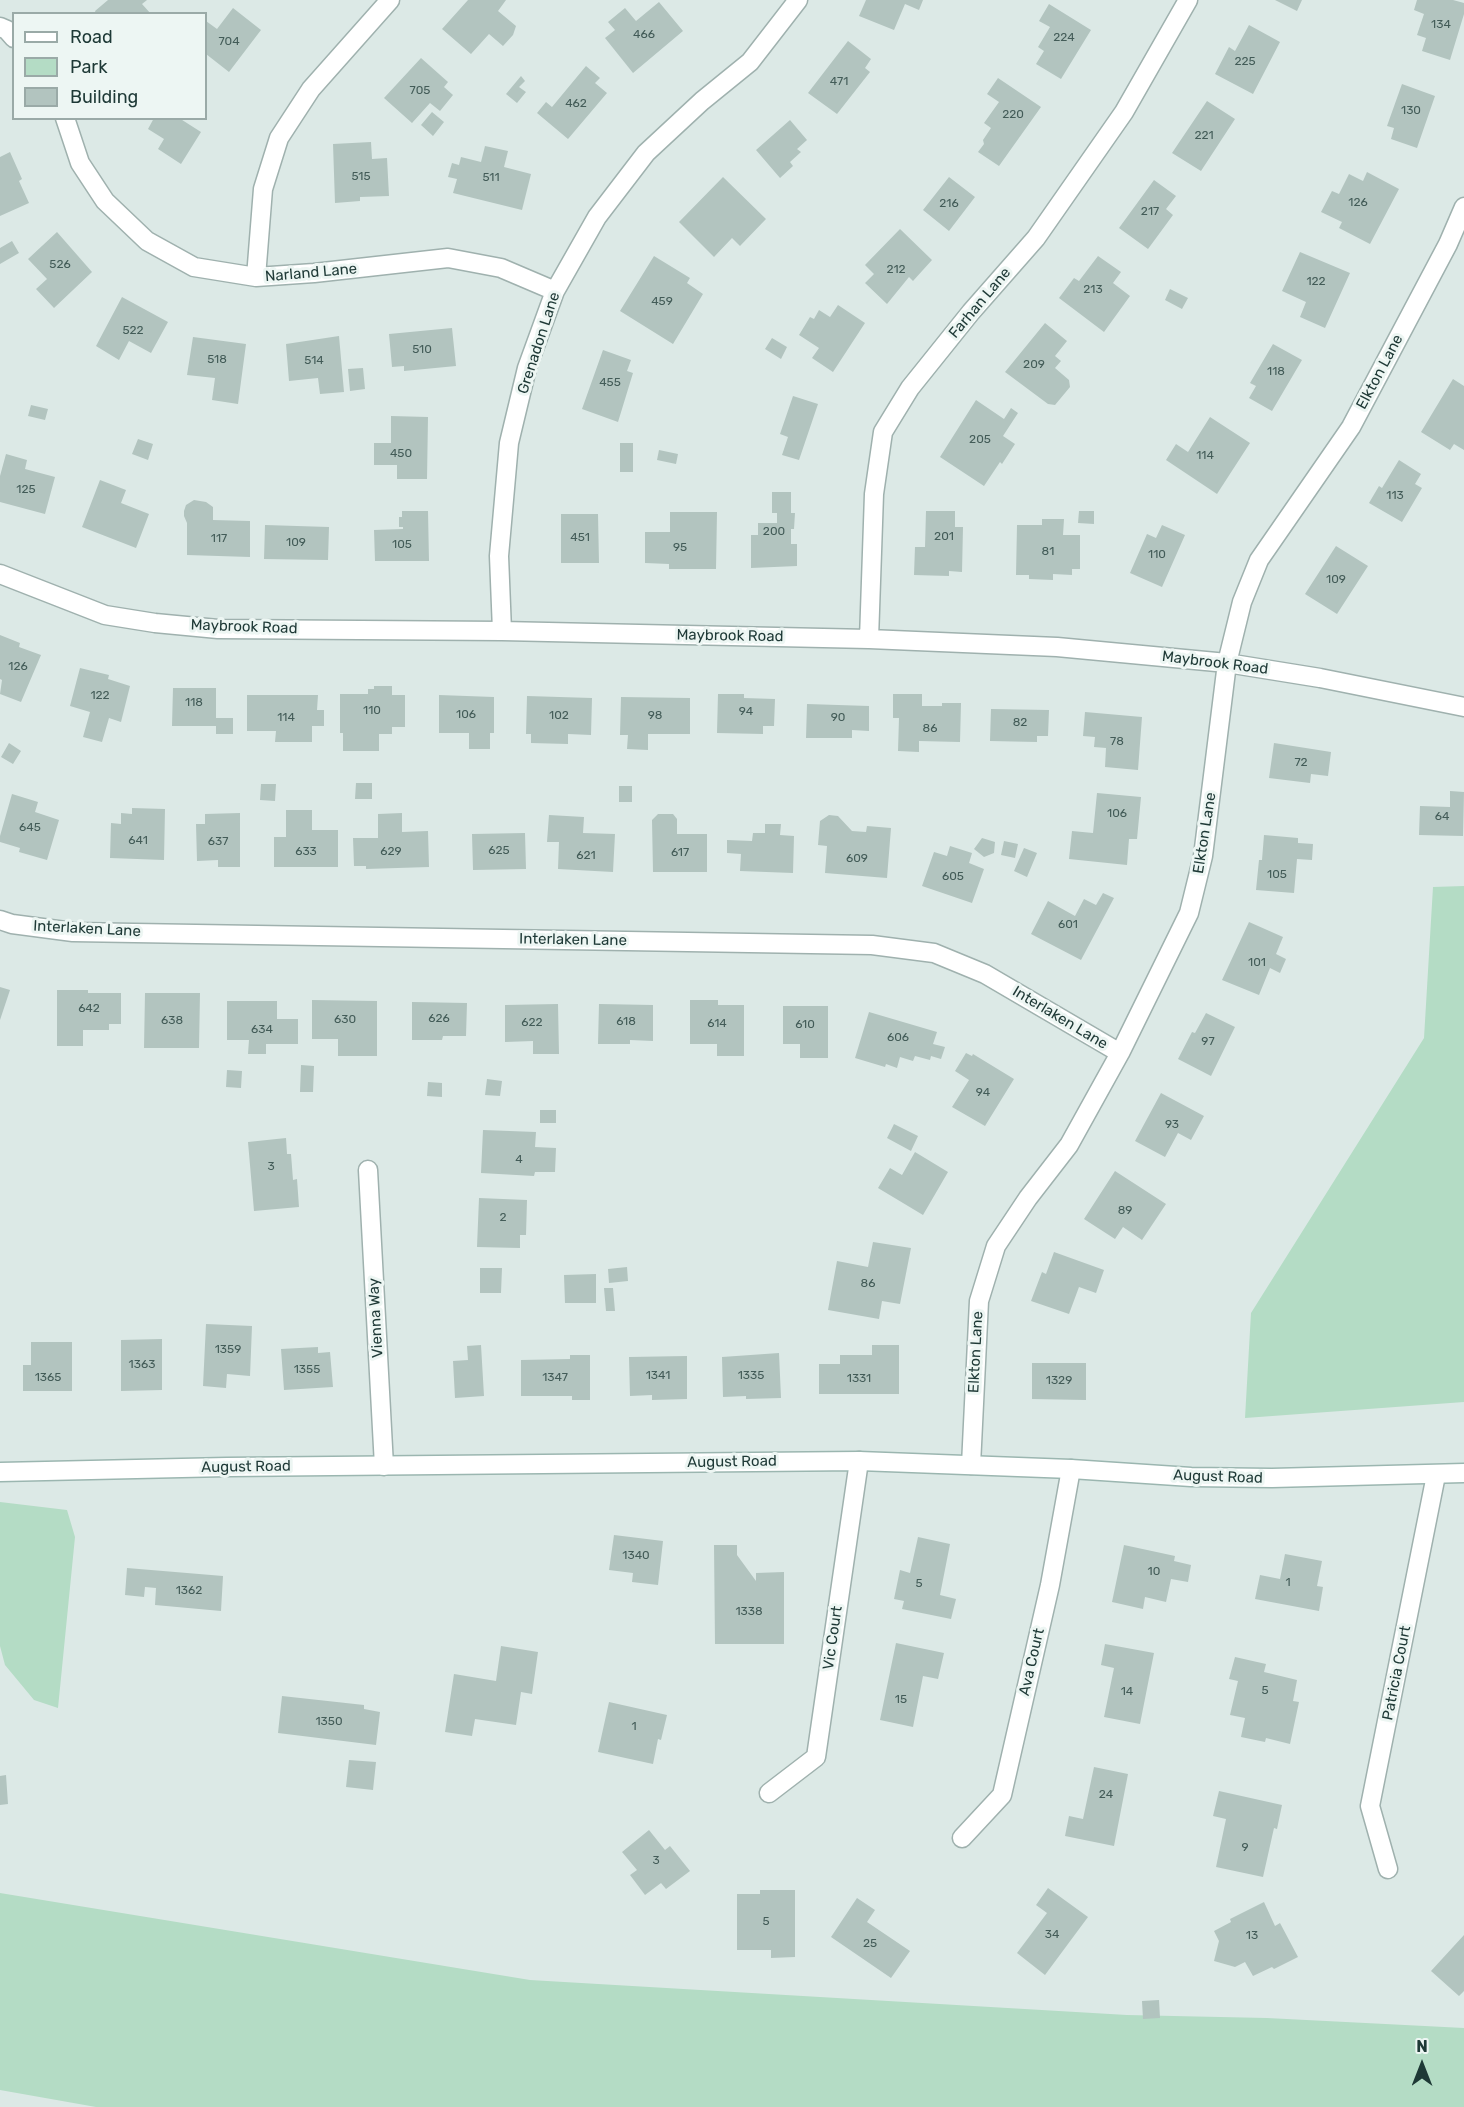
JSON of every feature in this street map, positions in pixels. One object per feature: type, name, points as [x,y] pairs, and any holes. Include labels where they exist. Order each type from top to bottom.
[{"type":"street","points":[[256,277],[263,189],[279,138],[311,89],[390,0]]},
{"type":"street","name":"Grenadon Lane","points":[[502,631],[499,556],[509,443],[527,368],[555,291],[597,217],[646,153],[702,101],[750,62],[798,0]]},
{"type":"street","name":"Farhan Lane","points":[[869,639],[874,494],[884,432],[910,388],[971,312],[1036,238],[1124,112],[1188,0]]},
{"type":"street","points":[[0,27],[12,36]]},
{"type":"street","name":"Narland Lane","points":[[66,120],[80,163],[105,201],[147,241],[194,267],[256,277],[448,258],[501,268],[555,291]]},
{"type":"street","name":"Elkton Lane","points":[[971,1465],[979,1301],[996,1246],[1028,1198],[1069,1145],[1120,1053],[1189,913],[1203,856],[1227,663],[1242,602],[1259,560],[1351,427],[1448,244],[1464,207]]},
{"type":"street","name":"Maybrook Road","points":[[0,574],[105,615],[218,629],[502,631],[869,639],[1057,646],[1227,663],[1320,678],[1464,707]]},
{"type":"street","name":"Interlaken Lane","points":[[0,920],[12,924],[73,932],[883,946],[934,952],[985,974],[1120,1053]]},
{"type":"street","name":"Vienna Way","points":[[368,1170],[384,1466]]},
{"type":"street","name":"August Road","points":[[0,1472],[860,1461],[1071,1469],[1191,1477],[1260,1478],[1464,1473]]},
{"type":"street","name":"Vic Court","points":[[769,1793],[816,1757],[860,1461]]},
{"type":"street","name":"Ava Court","points":[[962,1838],[1002,1795],[1050,1585],[1071,1469]]},
{"type":"street","name":"Patricia Court","points":[[1388,1869],[1370,1806],[1436,1475]]},
{"type":"green space","points":[[1464,886],[1464,1402],[1245,1418],[1251,1313],[1424,1038],[1433,887]]},
{"type":"green space","points":[[0,1502],[67,1510],[75,1537],[58,1708],[34,1700],[5,1665],[0,1646]]},
{"type":"green space","points":[[0,1893],[530,1980],[1127,2015],[1267,2018],[1464,2028],[1464,2107],[96,2107],[0,2090]]},
{"type":"building","points":[[108,0],[147,0],[142,4],[149,12],[95,12]]},
{"type":"building","points":[[468,0],[506,0],[498,11],[516,26],[513,35],[503,46],[489,34],[471,54],[442,29]]},
{"type":"building","points":[[866,0],[923,0],[919,10],[905,4],[894,30],[859,16]]},
{"type":"building","points":[[1275,0],[1302,0],[1297,11]]},
{"type":"building","points":[[1417,0],[1453,0],[1464,3],[1464,14],[1450,60],[1422,51],[1426,38],[1417,35],[1424,14],[1414,10]]},
{"type":"building","points":[[659,2],[683,31],[633,73],[605,38],[615,30],[608,22],[625,8],[636,21]]},
{"type":"building","points":[[1049,4],[1091,30],[1061,79],[1036,64],[1044,51],[1038,47],[1050,27],[1039,21]]},
{"type":"building","points":[[233,8],[261,30],[229,72],[207,55],[207,22],[217,29]]},
{"type":"building","points":[[1249,25],[1280,42],[1253,94],[1215,74],[1229,47],[1235,51]]},
{"type":"building","points":[[848,41],[871,59],[865,68],[870,72],[837,114],[808,93]]},
{"type":"building","points":[[421,58],[448,82],[444,87],[453,95],[440,111],[430,103],[412,123],[384,98]]},
{"type":"building","points":[[586,66],[600,78],[595,83],[607,93],[568,139],[537,113],[546,102],[552,107]]},
{"type":"building","points":[[521,76],[525,81],[519,87],[526,92],[517,103],[506,94]]},
{"type":"building","points":[[998,78],[1041,107],[999,166],[978,152],[991,128],[984,123],[999,102],[987,94]]},
{"type":"building","points":[[1402,84],[1435,96],[1417,148],[1391,139],[1394,128],[1387,126]]},
{"type":"building","points":[[1207,101],[1235,119],[1201,171],[1172,153]]},
{"type":"building","points":[[432,112],[444,122],[433,136],[421,125]]},
{"type":"building","points":[[153,120],[182,120],[201,132],[181,164],[158,149],[164,139],[148,129]]},
{"type":"building","points":[[790,120],[807,140],[797,149],[801,152],[790,162],[793,166],[780,178],[756,150]]},
{"type":"building","points":[[371,142],[372,159],[387,158],[389,196],[360,197],[360,201],[335,203],[333,144]]},
{"type":"building","points":[[485,146],[508,151],[504,167],[531,174],[522,210],[453,193],[457,179],[448,177],[452,163],[459,165],[461,157],[481,162]]},
{"type":"building","points":[[10,152],[22,179],[19,181],[29,203],[0,216],[0,157]]},
{"type":"building","points":[[1367,172],[1399,189],[1370,244],[1339,228],[1342,222],[1321,212],[1332,191],[1339,194],[1349,174],[1363,181]]},
{"type":"building","points":[[723,177],[766,219],[740,246],[732,238],[714,257],[679,222]]},
{"type":"building","points":[[949,177],[975,197],[949,231],[923,210]]},
{"type":"building","points":[[1154,180],[1176,196],[1166,209],[1173,215],[1148,249],[1119,228]]},
{"type":"building","points":[[900,229],[932,260],[913,281],[909,277],[887,304],[865,283],[874,274],[865,265]]},
{"type":"building","points":[[57,232],[92,272],[54,308],[36,289],[47,279],[28,259]]},
{"type":"building","points":[[12,241],[19,253],[0,264],[0,248]]},
{"type":"building","points":[[1300,252],[1350,273],[1325,328],[1300,317],[1306,302],[1282,291]]},
{"type":"building","points":[[654,256],[690,278],[687,283],[703,294],[673,344],[620,311]]},
{"type":"building","points":[[1098,256],[1121,272],[1113,283],[1130,296],[1104,332],[1059,298],[1074,278],[1079,281]]},
{"type":"building","points":[[1170,289],[1188,298],[1182,309],[1165,300]]},
{"type":"building","points":[[122,297],[168,322],[151,353],[129,341],[119,360],[96,346]]},
{"type":"building","points":[[838,305],[865,323],[833,372],[812,358],[819,348],[799,335],[810,317],[814,319],[819,310],[830,317]]},
{"type":"building","points":[[1045,323],[1067,341],[1055,356],[1061,361],[1055,368],[1069,380],[1070,387],[1055,405],[1048,404],[1005,372]]},
{"type":"building","points":[[452,328],[456,366],[404,371],[404,366],[392,367],[389,334]]},
{"type":"building","points":[[339,336],[344,392],[320,394],[318,378],[289,381],[286,344]]},
{"type":"building","points":[[193,337],[246,344],[238,404],[212,400],[215,378],[187,375]]},
{"type":"building","points":[[772,338],[787,347],[781,359],[765,349]]},
{"type":"building","points":[[1273,344],[1302,360],[1272,411],[1249,398],[1256,386],[1250,383]]},
{"type":"building","points":[[603,350],[631,360],[627,371],[633,373],[618,422],[582,409]]},
{"type":"building","points":[[363,368],[365,389],[350,391],[348,369]]},
{"type":"building","points":[[1453,379],[1464,386],[1464,450],[1454,444],[1450,450],[1421,432]]},
{"type":"building","points":[[793,396],[818,404],[799,460],[782,455],[788,437],[780,434]]},
{"type":"building","points":[[976,400],[1004,419],[1011,408],[1018,413],[1003,436],[1015,444],[984,486],[940,457]]},
{"type":"building","points":[[31,405],[48,409],[45,420],[28,416]]},
{"type":"building","points":[[391,416],[428,417],[427,479],[397,479],[397,465],[374,465],[374,443],[391,443]]},
{"type":"building","points":[[1210,417],[1250,443],[1217,494],[1166,460],[1176,444],[1188,452]]},
{"type":"building","points":[[138,439],[153,444],[148,460],[132,454]]},
{"type":"building","points":[[620,443],[633,443],[633,472],[620,472]]},
{"type":"building","points":[[659,450],[678,454],[676,464],[657,460]]},
{"type":"building","points":[[6,454],[27,460],[25,469],[55,477],[45,514],[0,502],[0,476]]},
{"type":"building","points":[[1399,460],[1421,474],[1415,484],[1422,488],[1402,522],[1369,503],[1379,486],[1382,488]]},
{"type":"building","points":[[100,480],[126,490],[121,503],[149,514],[136,548],[82,527]]},
{"type":"building","points":[[772,492],[791,492],[791,513],[795,513],[794,529],[791,529],[791,544],[797,544],[797,566],[751,568],[751,535],[758,535],[758,523],[777,523],[777,513],[772,513]]},
{"type":"building","points":[[194,500],[206,502],[213,507],[213,520],[250,521],[250,557],[187,555],[187,523],[184,511],[186,505]]},
{"type":"building","points":[[402,511],[428,511],[429,561],[375,561],[374,530],[403,529],[399,527],[399,517],[402,517]]},
{"type":"building","points":[[926,511],[955,511],[955,527],[963,527],[962,572],[949,571],[949,576],[914,575],[915,547],[925,547]]},
{"type":"building","points":[[1079,511],[1094,511],[1094,524],[1078,523]]},
{"type":"building","points":[[670,512],[717,512],[716,569],[669,569],[669,564],[645,563],[645,532],[670,532]]},
{"type":"building","points":[[561,514],[598,514],[599,563],[561,563]]},
{"type":"building","points":[[1042,519],[1064,519],[1063,535],[1080,535],[1080,569],[1072,569],[1072,575],[1053,574],[1053,580],[1029,579],[1029,575],[1016,575],[1017,525],[1042,525]]},
{"type":"building","points":[[265,525],[329,527],[328,560],[264,559]]},
{"type":"building","points":[[1162,525],[1185,535],[1162,587],[1130,573],[1147,534],[1156,538]]},
{"type":"building","points":[[1336,546],[1368,566],[1337,614],[1305,594]]},
{"type":"building","points":[[0,635],[20,643],[19,647],[41,655],[21,702],[0,694],[2,680],[0,679]]},
{"type":"building","points":[[80,668],[109,675],[108,679],[130,686],[121,722],[109,718],[102,742],[83,737],[90,712],[70,706]]},
{"type":"building","points":[[374,686],[392,686],[392,695],[405,695],[405,727],[392,727],[392,734],[379,734],[379,751],[343,751],[343,733],[340,733],[340,694],[368,694],[368,689],[374,689]]},
{"type":"building","points":[[173,688],[216,688],[216,718],[233,718],[233,734],[216,734],[216,726],[172,726]]},
{"type":"building","points":[[718,694],[744,694],[744,698],[775,699],[774,726],[763,726],[763,734],[717,733]]},
{"type":"building","points":[[893,694],[922,694],[922,706],[961,703],[960,742],[919,741],[919,752],[898,751],[899,718],[893,718]]},
{"type":"building","points":[[247,695],[318,695],[317,710],[324,710],[324,726],[312,726],[312,742],[275,742],[276,731],[247,731]]},
{"type":"building","points":[[439,695],[494,697],[494,733],[490,733],[490,749],[469,749],[469,733],[439,733]]},
{"type":"building","points":[[527,696],[592,698],[591,735],[568,734],[568,744],[531,743],[531,734],[526,734]]},
{"type":"building","points":[[621,697],[690,698],[690,734],[648,734],[648,750],[627,749],[628,735],[620,735]]},
{"type":"building","points":[[807,704],[869,706],[869,731],[852,730],[852,738],[806,738]]},
{"type":"building","points":[[991,709],[1049,710],[1048,736],[1037,736],[1037,742],[990,741]]},
{"type":"building","points":[[1085,712],[1142,717],[1138,770],[1105,767],[1106,748],[1094,747],[1095,737],[1083,736]]},
{"type":"building","points":[[9,743],[21,751],[13,764],[1,757]]},
{"type":"building","points":[[1274,743],[1331,752],[1328,776],[1311,774],[1310,783],[1269,778]]},
{"type":"building","points":[[356,783],[372,783],[372,799],[355,799]]},
{"type":"building","points":[[261,784],[276,784],[275,801],[260,800]]},
{"type":"building","points":[[619,786],[632,786],[632,802],[619,802]]},
{"type":"building","points":[[1450,791],[1464,792],[1463,836],[1419,835],[1420,806],[1450,807]]},
{"type":"building","points":[[1097,793],[1141,797],[1137,839],[1129,839],[1127,865],[1069,859],[1072,831],[1093,833]]},
{"type":"building","points":[[12,794],[38,802],[35,812],[59,820],[47,860],[19,852],[20,848],[0,842]]},
{"type":"building","points":[[132,808],[165,809],[164,860],[110,858],[111,823],[121,824],[121,813],[132,814]]},
{"type":"building","points":[[286,810],[312,810],[312,830],[338,830],[338,867],[274,867],[274,837],[286,837]]},
{"type":"building","points":[[240,813],[240,867],[218,867],[218,860],[197,861],[196,824],[205,824],[205,814]]},
{"type":"building","points":[[402,813],[402,832],[428,831],[429,867],[366,869],[366,866],[354,866],[353,838],[378,838],[378,814]]},
{"type":"building","points":[[658,814],[673,814],[677,819],[677,834],[707,834],[707,872],[653,872],[652,820]]},
{"type":"building","points":[[549,815],[584,817],[583,833],[615,834],[613,872],[558,869],[559,842],[547,842]]},
{"type":"building","points":[[829,815],[838,816],[852,831],[866,832],[867,826],[891,828],[887,878],[825,873],[827,846],[818,845],[820,821]]},
{"type":"building","points":[[765,824],[781,824],[780,835],[794,836],[793,873],[740,871],[741,854],[727,853],[727,840],[752,841],[753,833],[765,833]]},
{"type":"building","points":[[525,833],[526,869],[473,870],[472,834]]},
{"type":"building","points":[[1264,835],[1298,838],[1298,843],[1313,844],[1312,860],[1297,859],[1294,893],[1256,890]]},
{"type":"building","points":[[982,838],[995,842],[994,853],[984,857],[974,849]]},
{"type":"building","points":[[1004,841],[1018,844],[1015,858],[1001,855]]},
{"type":"building","points":[[950,846],[972,853],[969,863],[984,869],[972,903],[922,886],[934,852],[947,856]]},
{"type":"building","points":[[1024,848],[1037,853],[1027,877],[1014,871]]},
{"type":"building","points":[[1103,893],[1114,898],[1081,960],[1031,934],[1048,901],[1075,916],[1084,899],[1096,905]]},
{"type":"building","points":[[1249,922],[1283,937],[1276,954],[1286,959],[1280,973],[1270,968],[1259,995],[1222,980]]},
{"type":"building","points":[[0,987],[10,990],[0,1020]]},
{"type":"building","points":[[57,990],[121,993],[121,1024],[109,1024],[109,1030],[83,1030],[83,1046],[57,1046]]},
{"type":"building","points":[[145,993],[200,993],[199,1048],[144,1048]]},
{"type":"building","points":[[312,1000],[377,1001],[377,1056],[338,1056],[338,1039],[312,1039]]},
{"type":"building","points":[[690,1000],[718,1000],[718,1005],[744,1005],[744,1056],[717,1056],[717,1044],[690,1044]]},
{"type":"building","points":[[227,1001],[277,1001],[277,1019],[298,1019],[298,1044],[266,1044],[266,1054],[248,1054],[249,1040],[227,1040]]},
{"type":"building","points":[[412,1002],[467,1003],[466,1036],[443,1036],[442,1040],[412,1040]]},
{"type":"building","points":[[558,1004],[559,1054],[533,1054],[533,1041],[505,1042],[505,1005]]},
{"type":"building","points":[[599,1004],[653,1005],[653,1041],[630,1040],[630,1044],[598,1044]]},
{"type":"building","points":[[783,1006],[828,1006],[828,1058],[800,1058],[800,1044],[783,1044]]},
{"type":"building","points":[[869,1012],[937,1032],[933,1044],[945,1047],[941,1059],[931,1056],[930,1060],[915,1056],[913,1061],[900,1057],[897,1068],[886,1064],[885,1067],[855,1058]]},
{"type":"building","points":[[1206,1013],[1235,1027],[1211,1076],[1178,1059],[1192,1032],[1195,1033]]},
{"type":"building","points":[[966,1053],[972,1056],[973,1054],[1014,1079],[985,1126],[952,1107],[969,1080],[955,1071]]},
{"type":"building","points":[[301,1065],[314,1066],[313,1092],[300,1092]]},
{"type":"building","points":[[227,1070],[242,1071],[241,1088],[226,1087]]},
{"type":"building","points":[[487,1079],[502,1081],[500,1096],[485,1095]]},
{"type":"building","points":[[428,1082],[442,1083],[442,1097],[427,1096]]},
{"type":"building","points":[[1161,1093],[1204,1116],[1191,1140],[1178,1133],[1165,1157],[1135,1141]]},
{"type":"building","points":[[540,1110],[556,1110],[556,1123],[540,1123]]},
{"type":"building","points":[[894,1124],[918,1136],[911,1151],[887,1138]]},
{"type":"building","points":[[483,1130],[536,1132],[535,1147],[556,1148],[555,1172],[535,1172],[534,1176],[481,1173]]},
{"type":"building","points":[[286,1138],[287,1154],[291,1154],[293,1180],[297,1179],[299,1207],[254,1211],[248,1142]]},
{"type":"building","points":[[915,1152],[948,1172],[923,1215],[878,1188],[890,1168],[902,1175]]},
{"type":"building","points":[[1115,1171],[1166,1204],[1142,1240],[1123,1227],[1115,1239],[1084,1219]]},
{"type":"building","points":[[479,1198],[527,1200],[526,1235],[520,1235],[520,1248],[477,1247]]},
{"type":"building","points":[[873,1242],[911,1248],[900,1304],[882,1301],[879,1319],[828,1310],[837,1261],[868,1267]]},
{"type":"building","points":[[1054,1252],[1104,1270],[1096,1293],[1079,1287],[1069,1314],[1031,1301],[1042,1272],[1046,1274]]},
{"type":"building","points":[[627,1267],[628,1281],[609,1283],[608,1269]]},
{"type":"building","points":[[480,1268],[502,1268],[501,1293],[480,1293]]},
{"type":"building","points":[[596,1274],[596,1303],[565,1303],[564,1275]]},
{"type":"building","points":[[604,1288],[613,1288],[615,1311],[606,1311]]},
{"type":"building","points":[[206,1324],[252,1326],[250,1376],[227,1374],[226,1388],[203,1386]]},
{"type":"building","points":[[162,1339],[162,1390],[121,1391],[121,1340]]},
{"type":"building","points":[[31,1342],[72,1342],[72,1391],[23,1391],[23,1365],[31,1365]]},
{"type":"building","points":[[481,1345],[484,1396],[455,1398],[453,1361],[468,1360],[467,1346]]},
{"type":"building","points":[[872,1345],[899,1345],[899,1394],[819,1394],[819,1364],[840,1364],[840,1355],[872,1355]]},
{"type":"building","points":[[318,1347],[318,1353],[330,1352],[333,1387],[284,1390],[281,1349]]},
{"type":"building","points":[[779,1353],[781,1398],[723,1397],[722,1357]]},
{"type":"building","points":[[570,1355],[590,1355],[590,1400],[572,1400],[572,1396],[521,1396],[521,1360],[570,1359]]},
{"type":"building","points":[[687,1356],[687,1399],[652,1400],[652,1395],[630,1396],[629,1357]]},
{"type":"building","points":[[1032,1363],[1086,1363],[1086,1400],[1032,1399]]},
{"type":"building","points":[[614,1535],[663,1541],[658,1585],[632,1582],[633,1573],[609,1570]]},
{"type":"building","points":[[918,1537],[950,1544],[940,1595],[956,1599],[951,1619],[902,1609],[904,1601],[894,1599],[900,1570],[910,1573]]},
{"type":"building","points":[[714,1545],[737,1545],[737,1555],[756,1581],[756,1573],[784,1572],[784,1644],[715,1644]]},
{"type":"building","points":[[1124,1545],[1175,1556],[1174,1561],[1191,1565],[1188,1582],[1171,1579],[1166,1602],[1145,1597],[1143,1609],[1112,1602]]},
{"type":"building","points":[[1285,1554],[1322,1561],[1317,1586],[1323,1587],[1319,1611],[1255,1599],[1260,1575],[1280,1579]]},
{"type":"building","points":[[127,1568],[223,1576],[221,1611],[155,1605],[156,1588],[145,1587],[144,1597],[125,1595]]},
{"type":"building","points":[[896,1643],[944,1653],[938,1679],[923,1676],[913,1727],[880,1720]]},
{"type":"building","points":[[1105,1644],[1154,1653],[1140,1724],[1104,1717],[1114,1668],[1101,1665]]},
{"type":"building","points":[[501,1646],[538,1652],[532,1694],[521,1692],[516,1725],[475,1719],[472,1736],[445,1732],[454,1674],[496,1681]]},
{"type":"building","points":[[1235,1657],[1266,1664],[1264,1672],[1297,1680],[1293,1701],[1299,1702],[1290,1744],[1266,1738],[1265,1742],[1241,1737],[1245,1718],[1230,1715],[1238,1681],[1229,1679]]},
{"type":"building","points":[[282,1696],[364,1705],[364,1709],[380,1712],[376,1745],[278,1733]]},
{"type":"building","points":[[609,1702],[667,1715],[661,1740],[658,1739],[653,1764],[598,1752]]},
{"type":"building","points":[[349,1760],[376,1762],[373,1790],[346,1787]]},
{"type":"building","points":[[1094,1767],[1128,1774],[1114,1846],[1065,1836],[1069,1816],[1083,1819]]},
{"type":"building","points":[[6,1775],[8,1804],[0,1805],[0,1776]]},
{"type":"building","points":[[1219,1791],[1282,1805],[1277,1829],[1274,1828],[1263,1877],[1216,1867],[1226,1819],[1213,1816]]},
{"type":"building","points":[[649,1830],[665,1850],[670,1846],[690,1871],[666,1889],[661,1883],[645,1895],[630,1875],[637,1870],[622,1852]]},
{"type":"building","points":[[1048,1888],[1088,1917],[1045,1975],[1017,1953],[1047,1913],[1036,1905]]},
{"type":"building","points":[[760,1890],[795,1890],[795,1957],[771,1958],[771,1950],[737,1950],[737,1894],[760,1894]]},
{"type":"building","points":[[857,1898],[875,1910],[867,1922],[910,1951],[891,1978],[831,1937]]},
{"type":"building","points":[[1264,1902],[1275,1926],[1280,1923],[1298,1957],[1253,1976],[1245,1962],[1235,1967],[1214,1961],[1219,1941],[1214,1931],[1231,1922],[1230,1919]]},
{"type":"building","points":[[1464,1935],[1464,1991],[1459,1996],[1431,1971]]},
{"type":"building","points":[[1159,2000],[1160,2018],[1143,2019],[1142,2001]]}]
